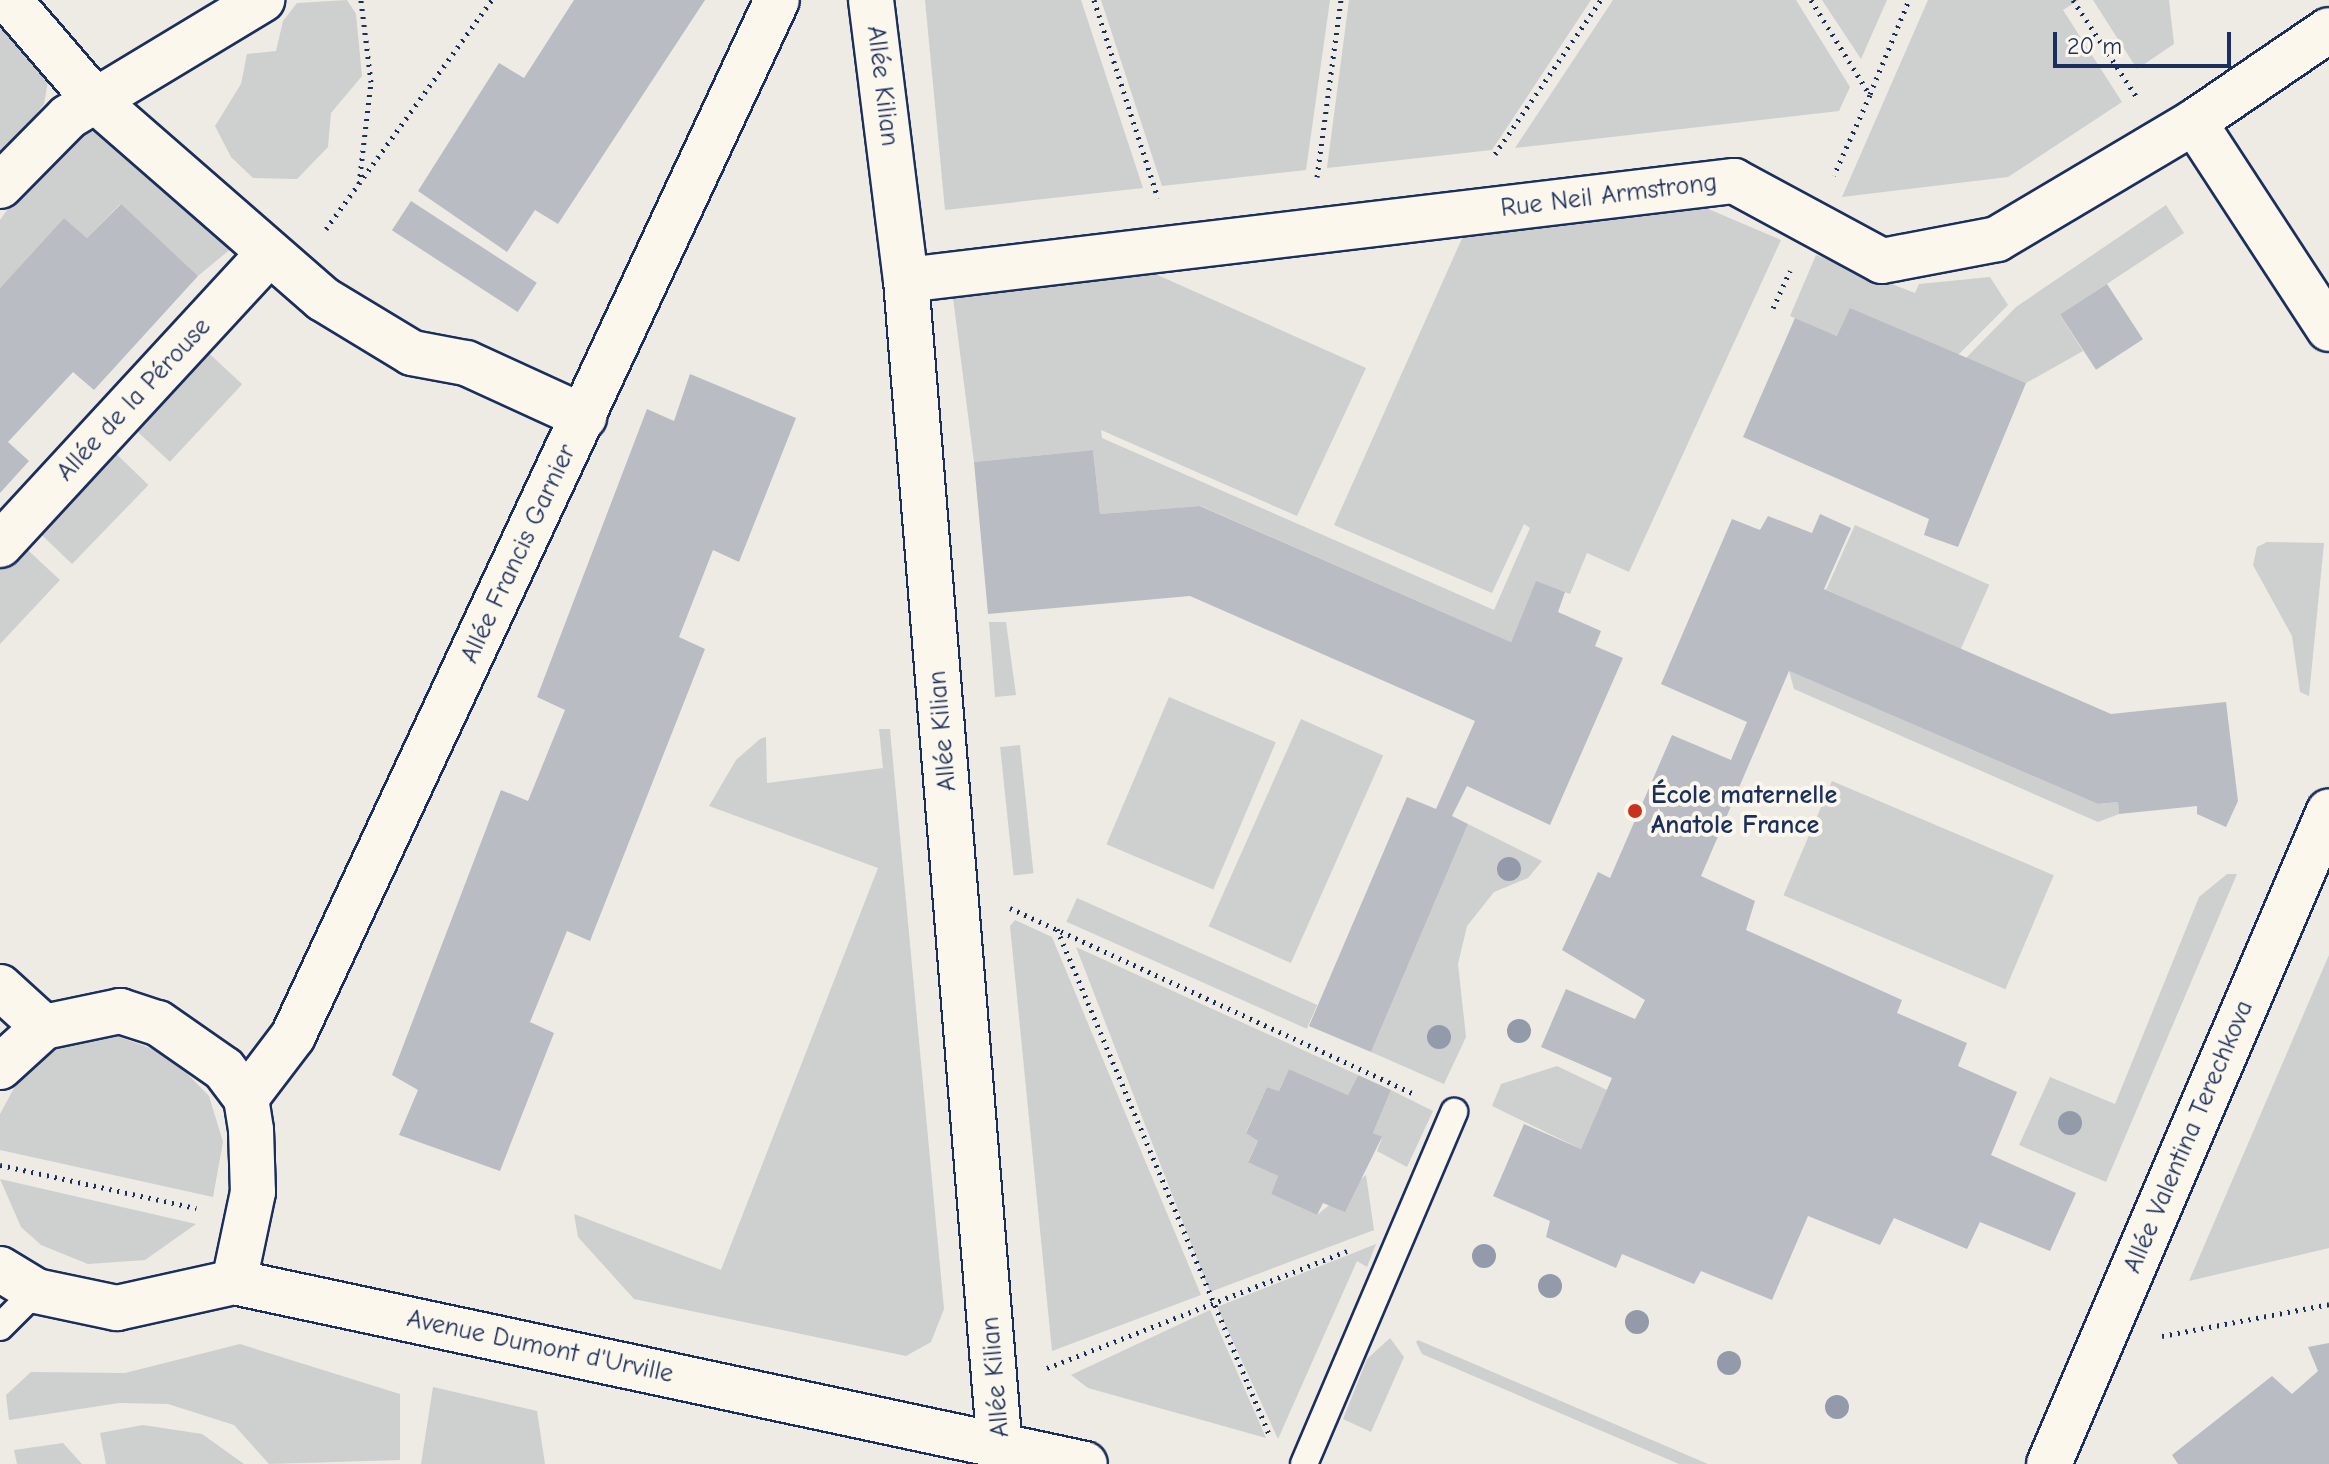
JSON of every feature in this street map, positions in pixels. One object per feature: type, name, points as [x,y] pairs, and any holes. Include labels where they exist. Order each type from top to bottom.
[{"type":"street","points":[[9,0],[98,100],[282,266],[412,353],[466,363],[584,417]]},
{"type":"street","points":[[0,186],[98,100],[262,0]]},
{"type":"street","name":"Allée Francis Garnier","points":[[246,1098],[293,1036],[777,0]]},
{"type":"street","name":"Allée Kilian","points":[[871,0],[906,280],[1002,1454]]},
{"type":"street","name":"Rue Neil Armstrong","points":[[906,280],[1734,181],[1882,261],[1997,239],[2179,131],[2329,30]]},
{"type":"street","points":[[2179,131],[2329,329]]},
{"type":"street","name":"Allée de la Pérouse","points":[[0,545],[282,266]]},
{"type":"street","name":"Allée Valentina Terechkova","points":[[2049,1464],[2329,811]]},
{"type":"street","points":[[0,987],[44,1027]]},
{"type":"street","points":[[0,1067],[44,1027],[120,1011],[158,1023],[214,1061],[246,1098],[248,1219],[234,1282]]},
{"type":"street","name":"Avenue Dumont d'Urville","points":[[18,1280],[117,1308],[234,1282],[1002,1454],[1085,1464]]},
{"type":"lane","points":[[1304,1464],[1454,1112]]},
{"type":"lane","points":[[0,1327],[18,1280]]},
{"type":"path","points":[[359,185],[371,82],[361,0]]},
{"type":"path","points":[[282,266],[359,185],[492,0]]},
{"type":"path","points":[[1094,0],[1174,248]]},
{"type":"path","points":[[1310,232],[1341,0]]},
{"type":"path","points":[[1454,215],[1601,0]]},
{"type":"path","points":[[1811,0],[1870,95]]},
{"type":"path","points":[[1773,308],[1870,95],[1909,0]]},
{"type":"path","points":[[2073,0],[2179,131]]},
{"type":"path","points":[[955,883],[1454,1112]]},
{"type":"path","points":[[1057,929],[1210,1301],[1277,1450]]},
{"type":"path","points":[[0,1165],[248,1219]]},
{"type":"path","points":[[996,1379],[1042,1371],[1210,1301],[1404,1230]]},
{"type":"path","points":[[2102,1342],[2207,1333],[2329,1304]]},
{"type":"shaded area","points":[[347,0],[356,14],[362,76],[331,113],[328,147],[297,179],[253,178],[231,157],[215,126],[241,84],[247,54],[276,51],[283,21],[297,3]]},
{"type":"shaded area","points":[[925,0],[1081,0],[1143,188],[945,210]]},
{"type":"shaded area","points":[[1101,0],[1330,0],[1306,170],[1162,186]]},
{"type":"shaded area","points":[[1349,0],[1591,0],[1492,150],[1327,168]]},
{"type":"shaded area","points":[[1613,0],[1796,0],[1850,87],[1839,111],[1515,148]]},
{"type":"shaded area","points":[[1822,0],[1887,0],[1861,59]]},
{"type":"shaded area","points":[[1928,0],[2079,0],[2063,10],[2122,102],[2008,177],[1842,197]]},
{"type":"shaded area","points":[[2093,0],[2169,0],[2174,44],[2137,69]]},
{"type":"shaded area","points":[[0,17],[48,81],[44,104],[0,160]]},
{"type":"shaded area","points":[[98,123],[233,247],[198,276],[120,204],[87,238],[64,218],[0,288],[0,220],[47,154]]},
{"type":"shaded area","points":[[1708,200],[1706,208],[1781,240],[1629,572],[1587,553],[1570,594],[1536,582],[1511,642],[1201,506],[1100,514],[1093,450],[974,462],[952,290],[1144,269],[1366,368],[1297,516],[1101,430],[1102,438],[1494,610],[1530,528],[1524,524],[1492,593],[1334,525],[1468,225]]},
{"type":"shaded area","points":[[2166,205],[2184,233],[2060,315],[2083,351],[2026,383],[1966,358],[2016,307]]},
{"type":"shaded area","points":[[1816,255],[1915,293],[1919,284],[1990,277],[2008,305],[1958,355],[1837,336],[1790,316]]},
{"type":"shaded area","points":[[199,344],[242,384],[170,462],[127,422]]},
{"type":"shaded area","points":[[106,444],[148,485],[72,564],[30,523]]},
{"type":"shaded area","points":[[1855,525],[1989,585],[1960,650],[1826,590]]},
{"type":"shaded area","points":[[17,540],[60,580],[0,644],[0,559]]},
{"type":"shaded area","points":[[2267,542],[2324,543],[2309,696],[2300,692],[2292,636],[2253,565],[2257,547]]},
{"type":"shaded area","points":[[989,622],[1006,622],[1016,695],[995,697]]},
{"type":"shaded area","points":[[1789,671],[2098,804],[2118,802],[2119,814],[2098,822],[1794,689]]},
{"type":"shaded area","points":[[1169,697],[1276,742],[1213,890],[1106,844]]},
{"type":"shaded area","points":[[1301,719],[1383,756],[1291,963],[1209,926]]},
{"type":"shaded area","points":[[879,729],[890,729],[944,1309],[931,1342],[906,1356],[634,1299],[578,1237],[574,1214],[721,1270],[878,868],[709,806],[736,760],[760,739],[766,737],[767,783],[883,768]]},
{"type":"shaded area","points":[[1020,745],[1033,873],[1014,875],[1000,747]]},
{"type":"shaded area","points":[[1832,781],[2054,875],[2005,989],[1784,895]]},
{"type":"shaded area","points":[[1468,824],[1542,861],[1528,878],[1494,892],[1467,926],[1458,964],[1466,1037],[1444,1084],[1371,1052]]},
{"type":"shaded area","points":[[2227,874],[2237,874],[2106,1182],[2019,1145],[2050,1077],[2115,1104],[2199,897]]},
{"type":"shaded area","points":[[1077,898],[1317,1005],[1307,1029],[1066,922]]},
{"type":"shaded area","points":[[1015,920],[1052,937],[1201,1295],[1052,1351],[1010,926]]},
{"type":"shaded area","points":[[1076,947],[1358,1075],[1348,1095],[1289,1069],[1279,1091],[1267,1087],[1246,1132],[1258,1141],[1248,1161],[1278,1176],[1271,1194],[1317,1215],[1366,1175],[1374,1230],[1210,1292]]},
{"type":"shaded area","points":[[2329,955],[2329,1248],[2189,1281]]},
{"type":"shaded area","points":[[117,1036],[169,1055],[209,1096],[223,1142],[213,1197],[0,1150],[0,1114],[20,1077],[60,1047]]},
{"type":"shaded area","points":[[1557,1066],[1607,1090],[1581,1149],[1492,1106],[1501,1084]]},
{"type":"shaded area","points":[[1391,1090],[1433,1111],[1407,1167],[1377,1151],[1382,1138],[1373,1133]]},
{"type":"shaded area","points":[[0,1179],[196,1224],[145,1260],[88,1264],[41,1245],[21,1227]]},
{"type":"shaded area","points":[[1376,1244],[1367,1267],[1357,1261],[1278,1439],[1217,1307]]},
{"type":"shaded area","points":[[1210,1310],[1266,1438],[1088,1388],[1071,1375]]},
{"type":"shaded area","points":[[1390,1338],[1404,1357],[1371,1432],[1343,1419],[1367,1359]]},
{"type":"shaded area","points":[[1418,1340],[1708,1464],[1679,1464],[1422,1354],[1416,1342]]},
{"type":"shaded area","points":[[240,1344],[400,1394],[400,1460],[269,1464],[234,1425],[168,1404],[119,1403],[9,1420],[6,1395],[31,1372],[125,1373]]},
{"type":"shaded area","points":[[433,1387],[537,1411],[545,1464],[421,1464]]},
{"type":"shaded area","points":[[143,1425],[202,1434],[244,1464],[106,1464],[100,1433]]},
{"type":"shaded area","points":[[63,1443],[82,1464],[17,1464],[14,1450]]},
{"type":"building","points":[[574,0],[705,0],[558,224],[535,210],[507,252],[418,191],[499,63],[524,78]]},
{"type":"building","points":[[411,201],[537,283],[518,312],[392,230]]},
{"type":"building","points":[[121,204],[198,276],[94,390],[73,372],[8,442],[29,461],[0,493],[0,288],[64,218],[87,238]]},
{"type":"building","points":[[2107,284],[2143,339],[2096,370],[2060,314]]},
{"type":"building","points":[[1850,308],[2026,383],[1958,547],[1924,535],[1929,519],[1743,437],[1795,318],[1837,336]]},
{"type":"building","points":[[690,374],[796,418],[739,562],[713,550],[679,637],[705,649],[590,941],[567,931],[530,1022],[554,1033],[500,1171],[399,1135],[418,1090],[392,1075],[501,790],[528,801],[565,710],[537,697],[647,409],[674,421]]},
{"type":"building","points":[[1093,450],[1100,514],[1200,506],[1511,642],[1536,581],[1565,592],[1558,612],[1601,631],[1595,646],[1623,658],[1550,825],[1467,786],[1452,816],[1468,824],[1371,1052],[1309,1026],[1407,797],[1436,809],[1475,721],[1190,596],[988,614],[974,462]]},
{"type":"building","points":[[1820,514],[1851,528],[1824,589],[2111,714],[2226,702],[2238,801],[2226,827],[2197,814],[2197,806],[2119,814],[2118,802],[2098,804],[1789,671],[1701,876],[1755,901],[1746,930],[1902,1000],[1897,1013],[1967,1043],[1958,1066],[2017,1092],[1991,1155],[2076,1193],[2050,1251],[1980,1222],[1967,1249],[1894,1218],[1880,1245],[1808,1216],[1772,1300],[1701,1271],[1694,1284],[1622,1254],[1616,1268],[1546,1237],[1550,1221],[1493,1196],[1524,1124],[1581,1149],[1612,1078],[1541,1047],[1566,989],[1635,1019],[1645,1000],[1562,950],[1598,872],[1610,878],[1672,735],[1731,760],[1747,722],[1661,684],[1732,519],[1760,530],[1768,516],[1812,533]]},
{"type":"building","points":[[1289,1069],[1348,1095],[1358,1075],[1391,1090],[1373,1133],[1382,1137],[1345,1212],[1323,1203],[1317,1215],[1271,1194],[1278,1176],[1248,1162],[1258,1141],[1246,1133],[1267,1087],[1279,1091]]},
{"type":"building","points":[[2329,1343],[2329,1464],[2178,1464],[2172,1455],[2272,1376],[2292,1394],[2318,1371],[2308,1347]]},
{"type":"place","name":"École maternelle Anatole France","points":[[1635,811]]}]
